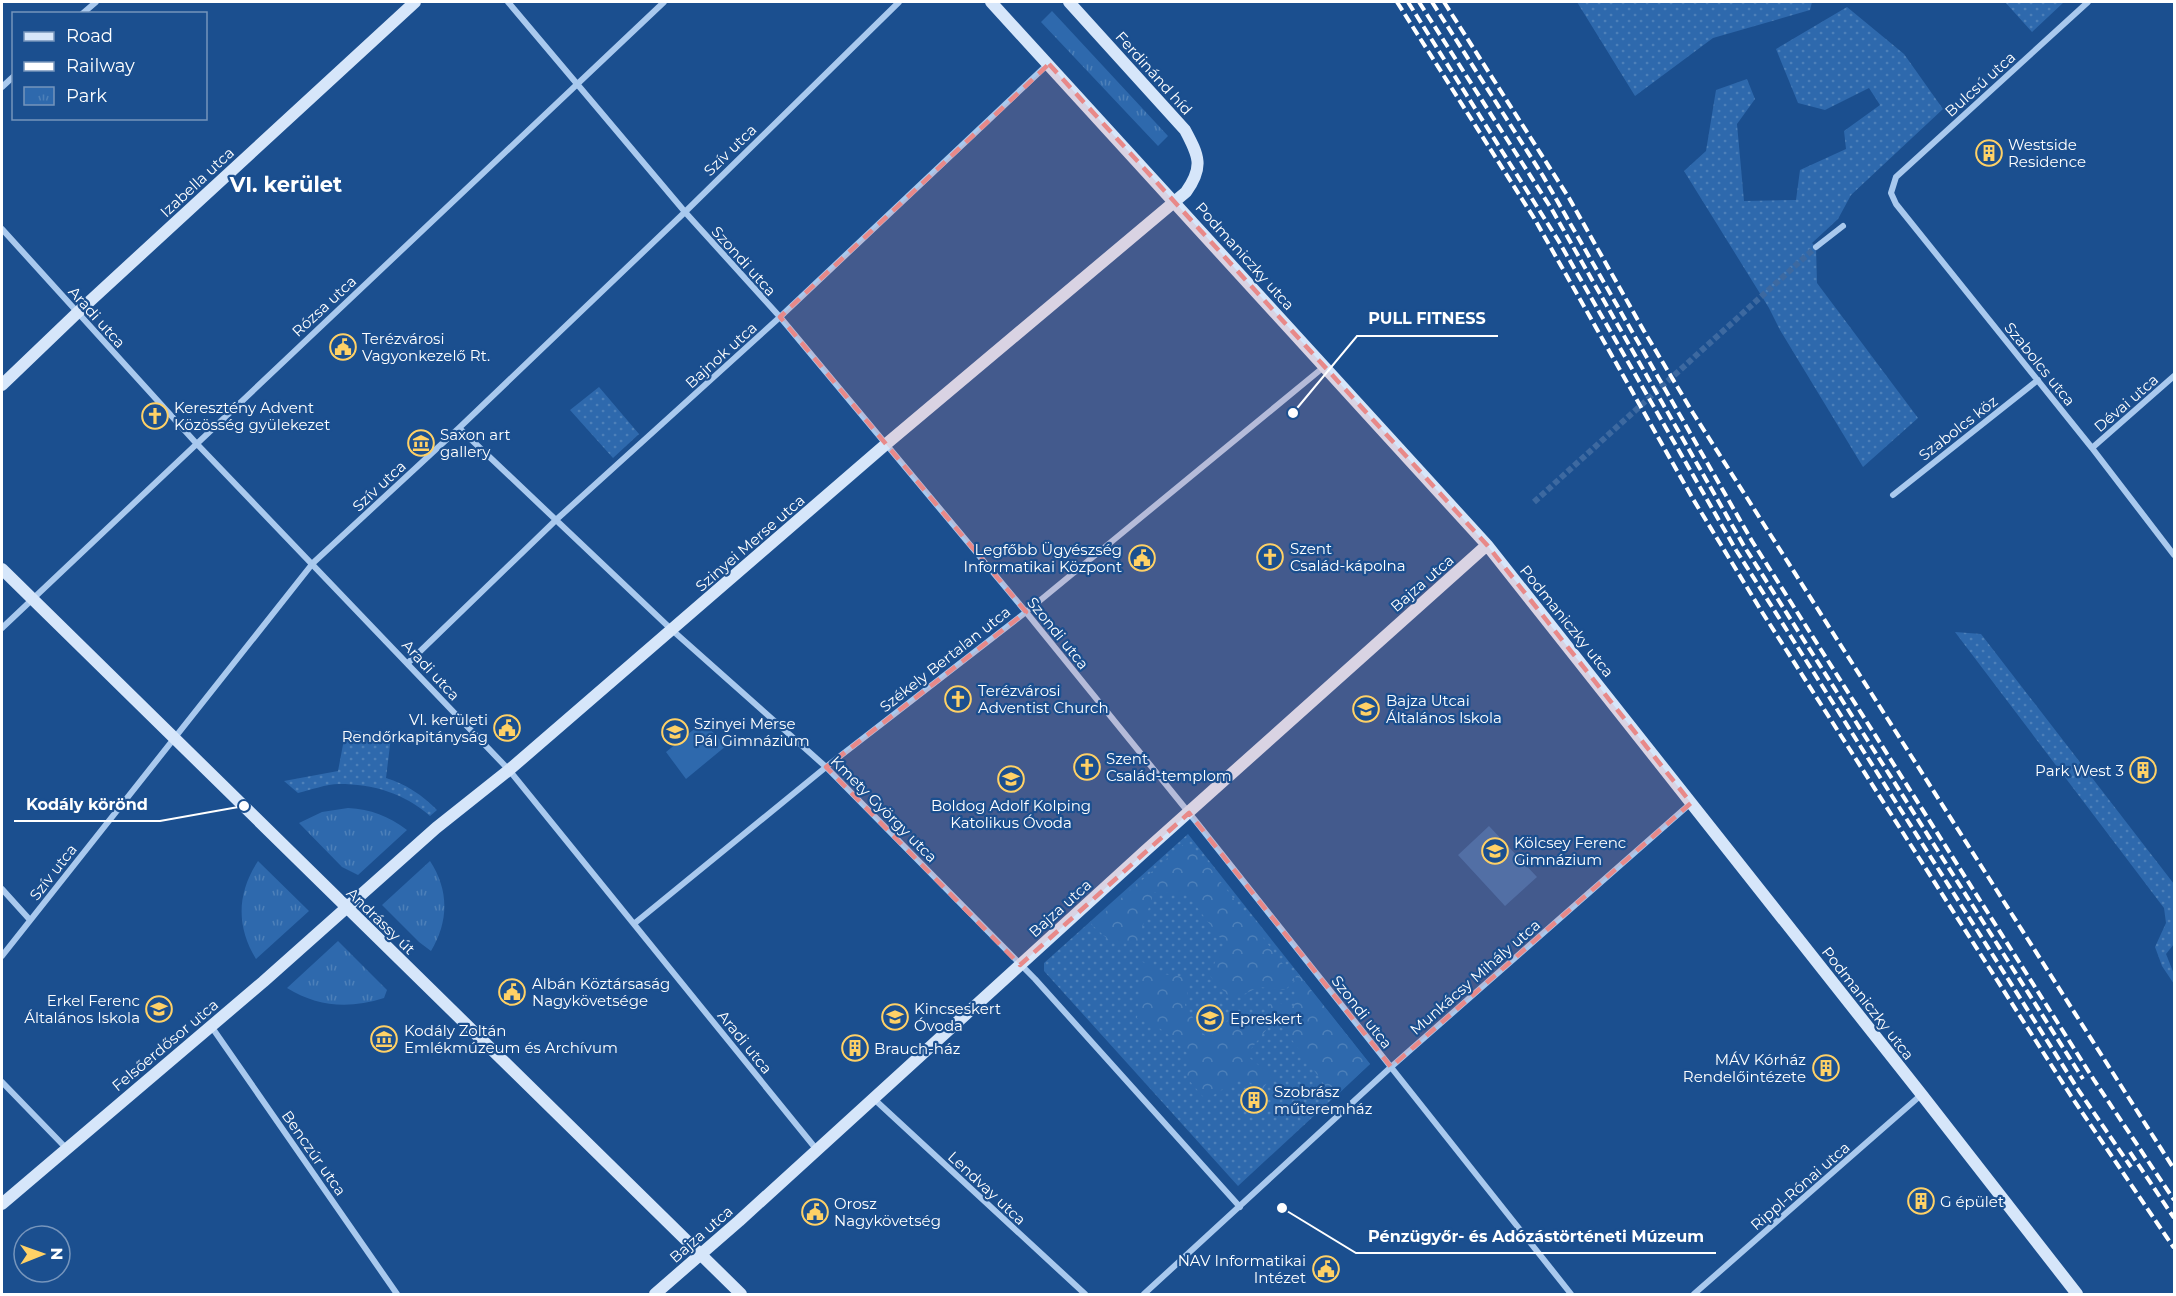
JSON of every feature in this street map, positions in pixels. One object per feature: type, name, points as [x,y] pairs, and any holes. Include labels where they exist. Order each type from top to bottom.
[{"type":"street","points":[[84,12],[96,2]]},
{"type":"street","name":"Izabella utca","points":[[2,386],[77,313],[415,2]]},
{"type":"street","name":"Szondi utca","points":[[508,2],[684,212],[780,317],[1026,612],[1571,1294]]},
{"type":"street","name":"Rózsa utca","points":[[2,628],[664,2]]},
{"type":"street","name":"Szív utca","points":[[2,956],[313,563],[459,428],[899,2]]},
{"type":"street","name":"Podmaniczky utca","points":[[991,2],[1487,545],[2077,1294]]},
{"type":"street","name":"Ferdinánd híd","points":[[1069,2],[1185,130],[1196,151],[1198,169],[1196,178],[1186,192],[1174,201]]},
{"type":"street","name":"Bulcsú utca","points":[[1892,187],[1896,177],[2088,2]]},
{"type":"street","name":"Bajnok utca","points":[[408,663],[557,519],[780,317],[1048,64]]},
{"type":"street","name":"Szabolcs utca","points":[[1892,187],[1892,199],[2175,555]]},
{"type":"street","name":"Szinyei Merse utca","points":[[346,908],[436,828],[509,770],[885,445],[1174,201]]},
{"type":"street","points":[[1816,247],[1843,226]]},
{"type":"street","name":"Aradi utca","points":[[2,229],[196,443],[509,770],[817,1150]]},
{"type":"street","name":"Székely Bertalan utca","points":[[634,923],[826,767],[1026,612],[1324,366]]},
{"type":"street","name":"Dévai utca","points":[[2092,448],[2175,376]]},
{"type":"street","name":"Szabolcs köz","points":[[1893,495],[2038,380]]},
{"type":"street","name":"Kmety György utca","points":[[459,428],[672,630],[826,767],[1020,965],[1240,1207]]},
{"type":"street","name":"Bajza utca","points":[[656,1294],[1188,812],[1487,545]]},
{"type":"street","name":"Andrássy út","points":[[2,569],[741,1294]]},
{"type":"street","name":"Munkácsy Mihály utca","points":[[1144,1294],[1391,1067],[1691,803]]},
{"type":"street","points":[[2,889],[30,920]]},
{"type":"street","name":"Felsőerdősor utca","points":[[2,1204],[346,908]]},
{"type":"street","name":"Benczúr utca","points":[[211,1025],[398,1294]]},
{"type":"street","points":[[2,1082],[66,1148]]},
{"type":"street","name":"Rippl-Rónai utca","points":[[1694,1294],[1922,1095]]},
{"type":"street","name":"Lendvay utca","points":[[873,1098],[1085,1294]]},
{"type":"highlighted area","points":[[1049,64],[1487,545],[1691,803],[1391,1067],[1189,813],[1020,965],[826,767],[1026,612],[780,317]]},
{"type":"green space","points":[[1577,2],[1812,2],[1810,10],[1713,38],[1635,96]]},
{"type":"green space","points":[[2005,2],[2064,2],[2032,32]]},
{"type":"green space","points":[[1847,7],[1904,54],[1943,109],[1851,195],[1838,219],[1812,243],[1816,247],[1817,283],[1918,418],[1863,467],[1769,308],[1684,171],[1706,151],[1716,90],[1747,79],[1755,99],[1737,124],[1744,201],[1796,200],[1800,170],[1846,149],[1844,131],[1880,105],[1869,88],[1825,110],[1798,103],[1776,49]]},
{"type":"green space","points":[[1052,11],[1168,136],[1158,146],[1041,22]]},
{"type":"green space","points":[[599,387],[639,434],[613,458],[570,410]]},
{"type":"green space","points":[[1955,632],[1981,634],[2174,884],[2174,944],[2166,954],[2174,974],[2174,984],[2162,966],[2155,947],[2166,923],[2164,908]]},
{"type":"green space","points":[[703,722],[726,746],[686,779],[666,752]]},
{"type":"green space","points":[[346,729],[391,737],[386,778],[413,791],[437,810],[430,816],[410,801],[376,788],[334,784],[298,793],[284,781],[338,771]]},
{"type":"green space","points":[[348,808],[379,814],[407,830],[358,875],[342,867],[299,823],[322,812]]},
{"type":"green space","points":[[1489,826],[1537,877],[1505,906],[1458,855]]},
{"type":"green space","name":"Epreskert","points":[[1188,834],[1370,1064],[1238,1186],[1044,971],[1044,963]]},
{"type":"green space","points":[[1184,844],[1205,861],[1295,980],[1285,990],[1259,987],[1232,1000],[1209,975],[1224,943],[1187,894],[1154,892],[1137,943],[1112,943],[1091,924]]},
{"type":"green space","points":[[258,861],[309,911],[256,959],[245,934],[242,910],[246,885]]},
{"type":"green space","points":[[430,861],[441,883],[444,906],[441,928],[431,951],[382,905]]},
{"type":"green space","points":[[338,941],[387,990],[384,998],[358,1004],[334,1004],[310,999],[287,988]]},
{"type":"green space","points":[[1141,961],[1163,974],[1191,978],[1185,1005],[1207,1040],[1236,1012],[1267,1029],[1246,1055],[1272,1076],[1262,1090],[1241,1077],[1206,1100],[1187,1078],[1188,1054],[1165,1032],[1137,1018]]},
{"type":"green space","points":[[1296,971],[1370,1064],[1334,1098],[1284,1029],[1265,1018],[1271,1002],[1294,1006]]},
{"type":"tunnel","points":[[1534,502],[1816,247]]},
{"type":"railway","points":[[1397,2],[1534,218],[1693,499],[1762,612],[2071,1096],[2174,1248]]},
{"type":"railway","points":[[1408,2],[1558,240],[1736,550],[2079,1091],[2131,1167]]},
{"type":"railway","points":[[1419,2],[1551,208],[1744,546],[2083,1079]]},
{"type":"railway","points":[[1432,2],[1543,176],[1752,541],[2094,1080],[2174,1200]]},
{"type":"railway","points":[[1444,2],[1569,198],[1693,413],[2174,1169]]},
{"type":"railway","points":[[2130,1152],[2174,1218]]},
{"type":"place","name":"Westside Residence","points":[[1989,153]]},
{"type":"place","name":"Terézvárosi Vagyonkezelő Rt.","points":[[343,347]]},
{"type":"place","name":"PULL FITNESS","points":[[1293,413]]},
{"type":"place","name":"Keresztény Advent Közösség gyülekezet","points":[[155,416]]},
{"type":"place","name":"Saxon art gallery","points":[[421,443]]},
{"type":"place","name":"Szent Család-kápolna","points":[[1270,557]]},
{"type":"place","name":"Legfőbb Ügyészség Informatikai Központ","points":[[1142,558]]},
{"type":"place","name":"Terézvárosi Adventist Church","points":[[958,699]]},
{"type":"place","name":"Bajza Utcai Általános Iskola","points":[[1366,709]]},
{"type":"place","name":"VI. kerületi Rendőrkapitányság","points":[[507,728]]},
{"type":"place","name":"Szinyei Merse Pál Gimnázium","points":[[675,732]]},
{"type":"place","name":"Szent Család-templom","points":[[1087,767]]},
{"type":"place","name":"Park West 3","points":[[2143,770]]},
{"type":"place","name":"Boldog Adolf Kolping Katolikus Óvoda","points":[[1011,779]]},
{"type":"place","name":"Kodály körönd","points":[[244,806]]},
{"type":"place","name":"Kölcsey Ferenc Gimnázium","points":[[1495,851]]},
{"type":"place","name":"Albán Köztársaság Nagykövetsége","points":[[512,992]]},
{"type":"place","name":"Erkel Ferenc Általános Iskola","points":[[159,1009]]},
{"type":"place","name":"Kincseskert Óvoda","points":[[895,1017]]},
{"type":"place","name":"Epreskert","points":[[1210,1018]]},
{"type":"place","name":"Kodály Zoltán Emlékmúzeum és Archívum","points":[[384,1039]]},
{"type":"place","name":"Brauch-ház","points":[[855,1048]]},
{"type":"place","name":"MÁV Kórház Rendelőintézete","points":[[1826,1068]]},
{"type":"place","name":"Szobrász műteremház","points":[[1254,1100]]},
{"type":"place","name":"G épület","points":[[1921,1201]]},
{"type":"place","name":"Pénzügyőr- és Adózástörténeti Múzeum","points":[[1282,1208]]},
{"type":"place","name":"Orosz Nagykövetség","points":[[815,1212]]},
{"type":"place","name":"NAV Informatikai Intézet","points":[[1326,1269]]},
{"type":"district","name":"VI. kerület","points":[[286,184]]}]
